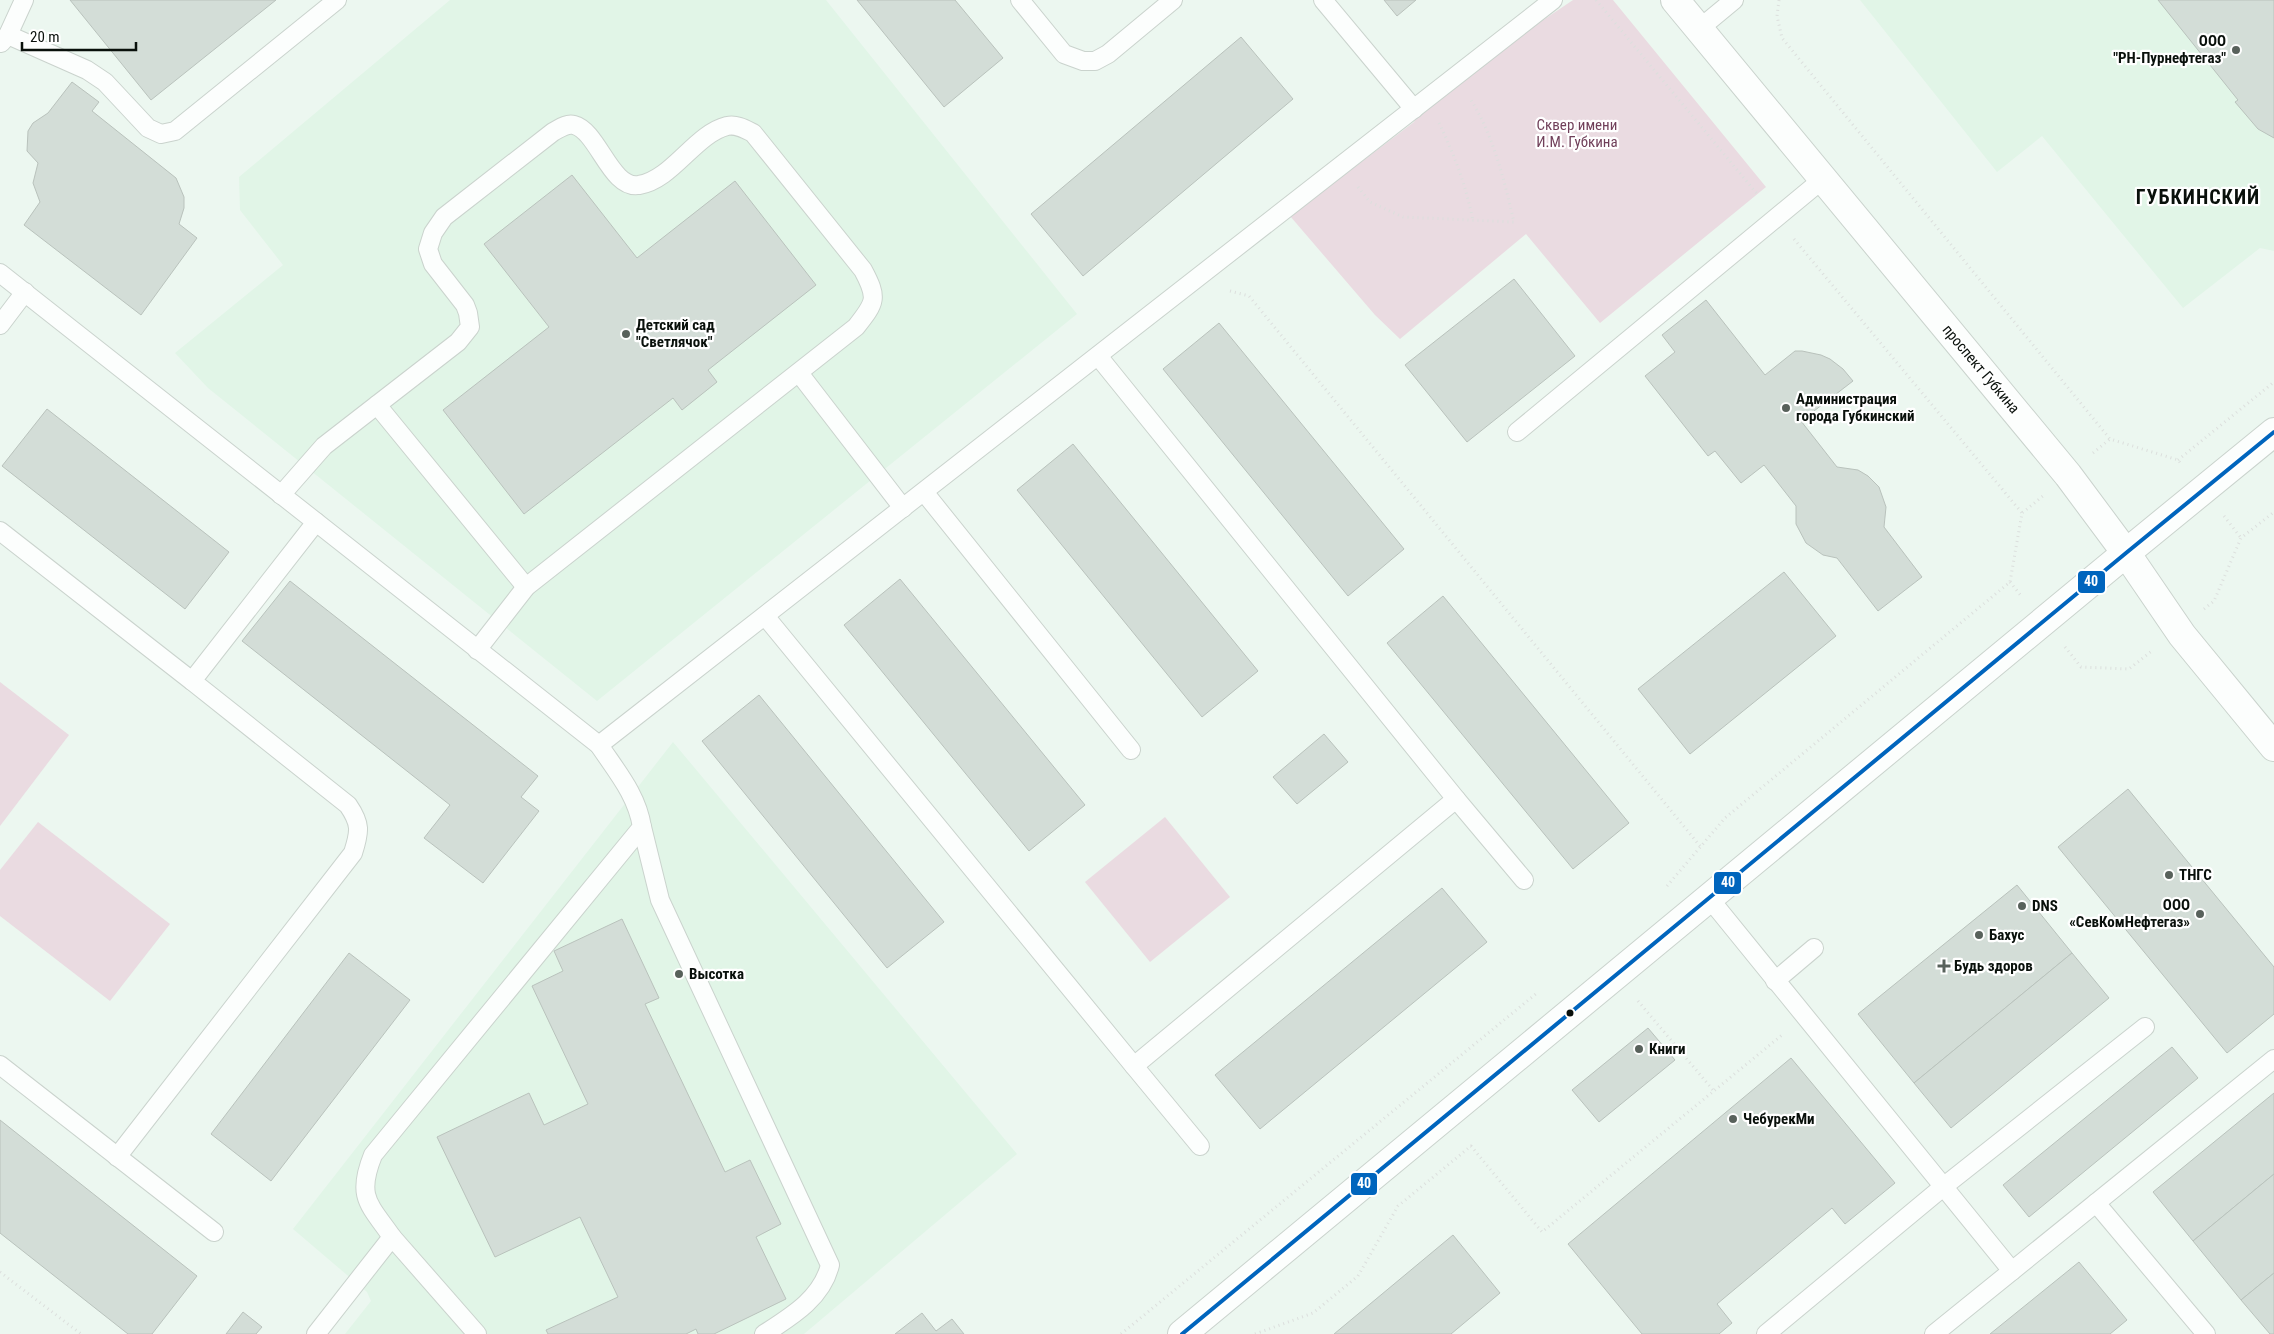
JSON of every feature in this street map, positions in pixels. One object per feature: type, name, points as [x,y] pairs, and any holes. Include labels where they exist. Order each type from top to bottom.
[{"type":"street","name":"проспект Губкина","points":[[1675,0],[2068,475],[2126,553],[2182,635],[2274,747]]},
{"type":"street","points":[[1182,1334],[2274,432]]},
{"type":"lane","points":[[24,0],[4,40],[87,70],[105,82],[148,128],[160,134],[175,132],[337,0]]},
{"type":"lane","points":[[1020,0],[1064,54],[1083,61],[1095,60],[1108,54],[1173,0]]},
{"type":"lane","points":[[1323,0],[1420,104]]},
{"type":"lane","points":[[599,746],[1553,0]]},
{"type":"lane","points":[[1699,29],[1734,0]]},
{"type":"lane","points":[[281,495],[324,446],[458,342],[470,327],[468,313],[464,305],[433,264],[428,249],[433,233],[444,217],[553,132],[565,125],[574,125],[584,132],[618,176],[629,184],[638,186],[653,180],[712,134],[728,126],[740,126],[753,133],[863,270],[874,290],[871,308],[856,327],[526,587],[477,650]]},
{"type":"lane","points":[[1517,432],[1823,178]]},
{"type":"lane","points":[[0,273],[599,746],[633,794],[640,812],[660,900],[830,1265],[827,1280],[816,1296],[764,1334]]},
{"type":"lane","points":[[0,325],[25,292]]},
{"type":"lane","points":[[1098,356],[1524,880]]},
{"type":"lane","points":[[799,373],[903,508]]},
{"type":"lane","points":[[377,405],[526,587]]},
{"type":"lane","points":[[924,492],[1131,750]]},
{"type":"lane","points":[[192,681],[316,522]]},
{"type":"lane","points":[[0,530],[348,805],[357,818],[359,834],[354,853],[117,1157]]},
{"type":"lane","points":[[765,616],[1200,1146]]},
{"type":"lane","points":[[1134,1066],[1456,798]]},
{"type":"lane","points":[[477,1334],[392,1237],[369,1204],[364,1190],[366,1173],[373,1155],[642,827]]},
{"type":"lane","points":[[1709,898],[2012,1271]]},
{"type":"lane","points":[[1775,981],[1814,948]]},
{"type":"lane","points":[[1773,1332],[1943,1187],[2145,1027]]},
{"type":"lane","points":[[1934,1334],[2274,1059]]},
{"type":"lane","points":[[0,1065],[214,1232]]},
{"type":"lane","points":[[2096,1203],[2206,1334]]},
{"type":"lane","points":[[316,1334],[392,1237]]},
{"type":"path","points":[[1596,0],[2022,513]]},
{"type":"path","points":[[1778,0],[1777,16],[1782,38],[2110,439],[2178,460],[2274,382]]},
{"type":"path","points":[[1340,167],[1370,202],[1403,216],[1514,222],[1504,180],[1485,122],[1456,76]]},
{"type":"path","points":[[1420,104],[1457,159],[1473,221]]},
{"type":"path","points":[[1223,292],[1233,290],[1249,296],[1700,846]]},
{"type":"path","points":[[2241,538],[2274,512]]},
{"type":"path","points":[[1666,888],[1725,818],[2010,582]]},
{"type":"path","points":[[1122,1334],[1542,989]]},
{"type":"path","points":[[1634,996],[1713,1090]]},
{"type":"path","points":[[1255,1334],[1313,1313],[1358,1276],[1398,1206],[1471,1146],[1542,1232],[1804,1017]]},
{"type":"path","points":[[0,1272],[81,1334]]},
{"type":"shaded area","name":"Детский сад \"Светлячок\"","points":[[450,0],[826,0],[1077,314],[597,701],[208,388],[175,353],[283,265],[240,210],[239,177]]},
{"type":"shaded area","points":[[1860,0],[2274,0],[2274,251],[2260,248],[2183,308],[2042,136],[1997,172]]},
{"type":"shaded area","name":"Высотка","points":[[673,742],[1017,1154],[804,1334],[345,1334],[371,1301],[367,1292],[293,1229]]},
{"type":"green space","name":"Сквер имени И.М. Губкина","points":[[1573,0],[1613,0],[1766,187],[1600,323],[1526,234],[1400,339],[1375,315],[1290,216],[1414,122],[1427,98]]},
{"type":"green space","points":[[0,682],[69,735],[0,826]]},
{"type":"green space","points":[[1165,817],[1230,897],[1150,962],[1085,882]]},
{"type":"green space","points":[[38,822],[170,924],[110,1001],[0,916],[0,870]]},
{"type":"building","points":[[70,0],[276,0],[151,100]]},
{"type":"building","points":[[857,0],[955,0],[1003,58],[944,107]]},
{"type":"building","points":[[1384,0],[1416,0],[1397,16]]},
{"type":"building","name":"ООО \"РН-Пурнефтегаз\"","points":[[2158,0],[2274,0],[2274,138],[2258,129],[2235,102],[2238,100]]},
{"type":"building","points":[[1241,37],[1293,99],[1083,276],[1031,214]]},
{"type":"building","points":[[72,82],[99,102],[92,111],[176,178],[184,197],[184,208],[179,224],[197,238],[141,315],[24,225],[40,202],[33,183],[38,163],[27,151],[28,131],[33,123],[48,113]]},
{"type":"building","points":[[572,175],[637,258],[735,181],[816,285],[708,370],[717,382],[682,410],[673,398],[524,514],[443,410],[549,327],[484,244]]},
{"type":"building","points":[[1514,279],[1575,356],[1467,442],[1405,365]]},
{"type":"building","points":[[1706,300],[1765,375],[1795,351],[1802,351],[1830,359],[1843,369],[1853,381],[1801,421],[1837,467],[1858,470],[1868,476],[1879,487],[1886,507],[1884,527],[1922,577],[1878,611],[1837,558],[1823,555],[1806,543],[1796,524],[1796,506],[1764,465],[1741,483],[1715,451],[1708,456],[1645,376],[1675,352],[1662,335]]},
{"type":"building","points":[[1219,323],[1404,549],[1348,596],[1163,369]]},
{"type":"building","points":[[47,409],[229,552],[185,609],[2,466]]},
{"type":"building","points":[[1073,444],[1258,671],[1202,717],[1017,490]]},
{"type":"building","points":[[1784,572],[1836,636],[1690,754],[1638,689]]},
{"type":"building","points":[[900,579],[1085,805],[1029,851],[844,625]]},
{"type":"building","points":[[290,581],[538,776],[521,797],[539,811],[483,883],[424,838],[450,805],[242,641]]},
{"type":"building","points":[[1443,596],[1629,823],[1573,869],[1387,643]]},
{"type":"building","points":[[759,695],[944,922],[887,968],[702,741]]},
{"type":"building","points":[[1324,734],[1348,762],[1297,804],[1273,777]]},
{"type":"building","points":[[2128,789],[2274,967],[2274,1014],[2227,1053],[2058,847]]},
{"type":"building","points":[[2017,885],[2072,953],[1914,1083],[1858,1014]]},
{"type":"building","points":[[1442,888],[1487,942],[1260,1129],[1215,1075]]},
{"type":"building","points":[[622,919],[659,998],[645,1004],[725,1172],[750,1160],[781,1224],[756,1237],[786,1299],[714,1334],[698,1334],[696,1329],[686,1334],[548,1334],[546,1330],[618,1297],[580,1217],[495,1257],[437,1137],[529,1093],[544,1125],[588,1104],[532,986],[563,971],[554,951]]},
{"type":"building","points":[[349,953],[410,1000],[271,1181],[211,1134]]},
{"type":"building","points":[[2072,953],[2109,998],[1951,1128],[1914,1083]]},
{"type":"building","points":[[1648,1028],[1675,1060],[1599,1122],[1572,1090]]},
{"type":"building","points":[[2172,1047],[2198,1078],[2029,1217],[2003,1185]]},
{"type":"building","points":[[1791,1058],[1895,1183],[1845,1224],[1832,1208],[1717,1304],[1732,1323],[1719,1334],[1642,1334],[1568,1244]]},
{"type":"building","points":[[2274,1093],[2274,1174],[2193,1241],[2153,1192]]},
{"type":"building","points":[[0,1120],[197,1276],[152,1334],[128,1334],[0,1233]]},
{"type":"building","points":[[2274,1174],[2274,1273],[2241,1300],[2193,1241]]},
{"type":"building","points":[[1453,1235],[1500,1293],[1451,1334],[1334,1334]]},
{"type":"building","points":[[2079,1262],[2127,1320],[2110,1334],[1990,1334]]},
{"type":"building","points":[[2274,1273],[2274,1334],[2270,1334],[2241,1300]]},
{"type":"building","points":[[243,1312],[262,1327],[256,1334],[226,1334]]},
{"type":"building","points":[[922,1313],[936,1331],[952,1319],[964,1334],[895,1334]]},
{"type":"transit line","name":"40","points":[[1182,1334],[2274,432]]},
{"type":"place","name":"ООО \"РН-Пурнефтегаз\"","points":[[2236,50]]},
{"type":"place","name":"Детский сад \"Светлячок\"","points":[[626,334]]},
{"type":"place","name":"Администрация города Губкинский","points":[[1786,408]]},
{"type":"place","name":"ТНГС","points":[[2169,875]]},
{"type":"place","name":"DNS","points":[[2022,906]]},
{"type":"place","name":"ООО «СевКомНефтегаз»","points":[[2200,914]]},
{"type":"place","name":"Бахус","points":[[1979,935]]},
{"type":"place","name":"Будь здоров","points":[[1944,966]]},
{"type":"place","name":"Высотка","points":[[679,974]]},
{"type":"place","name":"Книги","points":[[1639,1049]]},
{"type":"place","name":"ЧебурекМи","points":[[1733,1119]]},
{"type":"district","name":"ГУБКИНСКИЙ","points":[[2198,197]]}]
